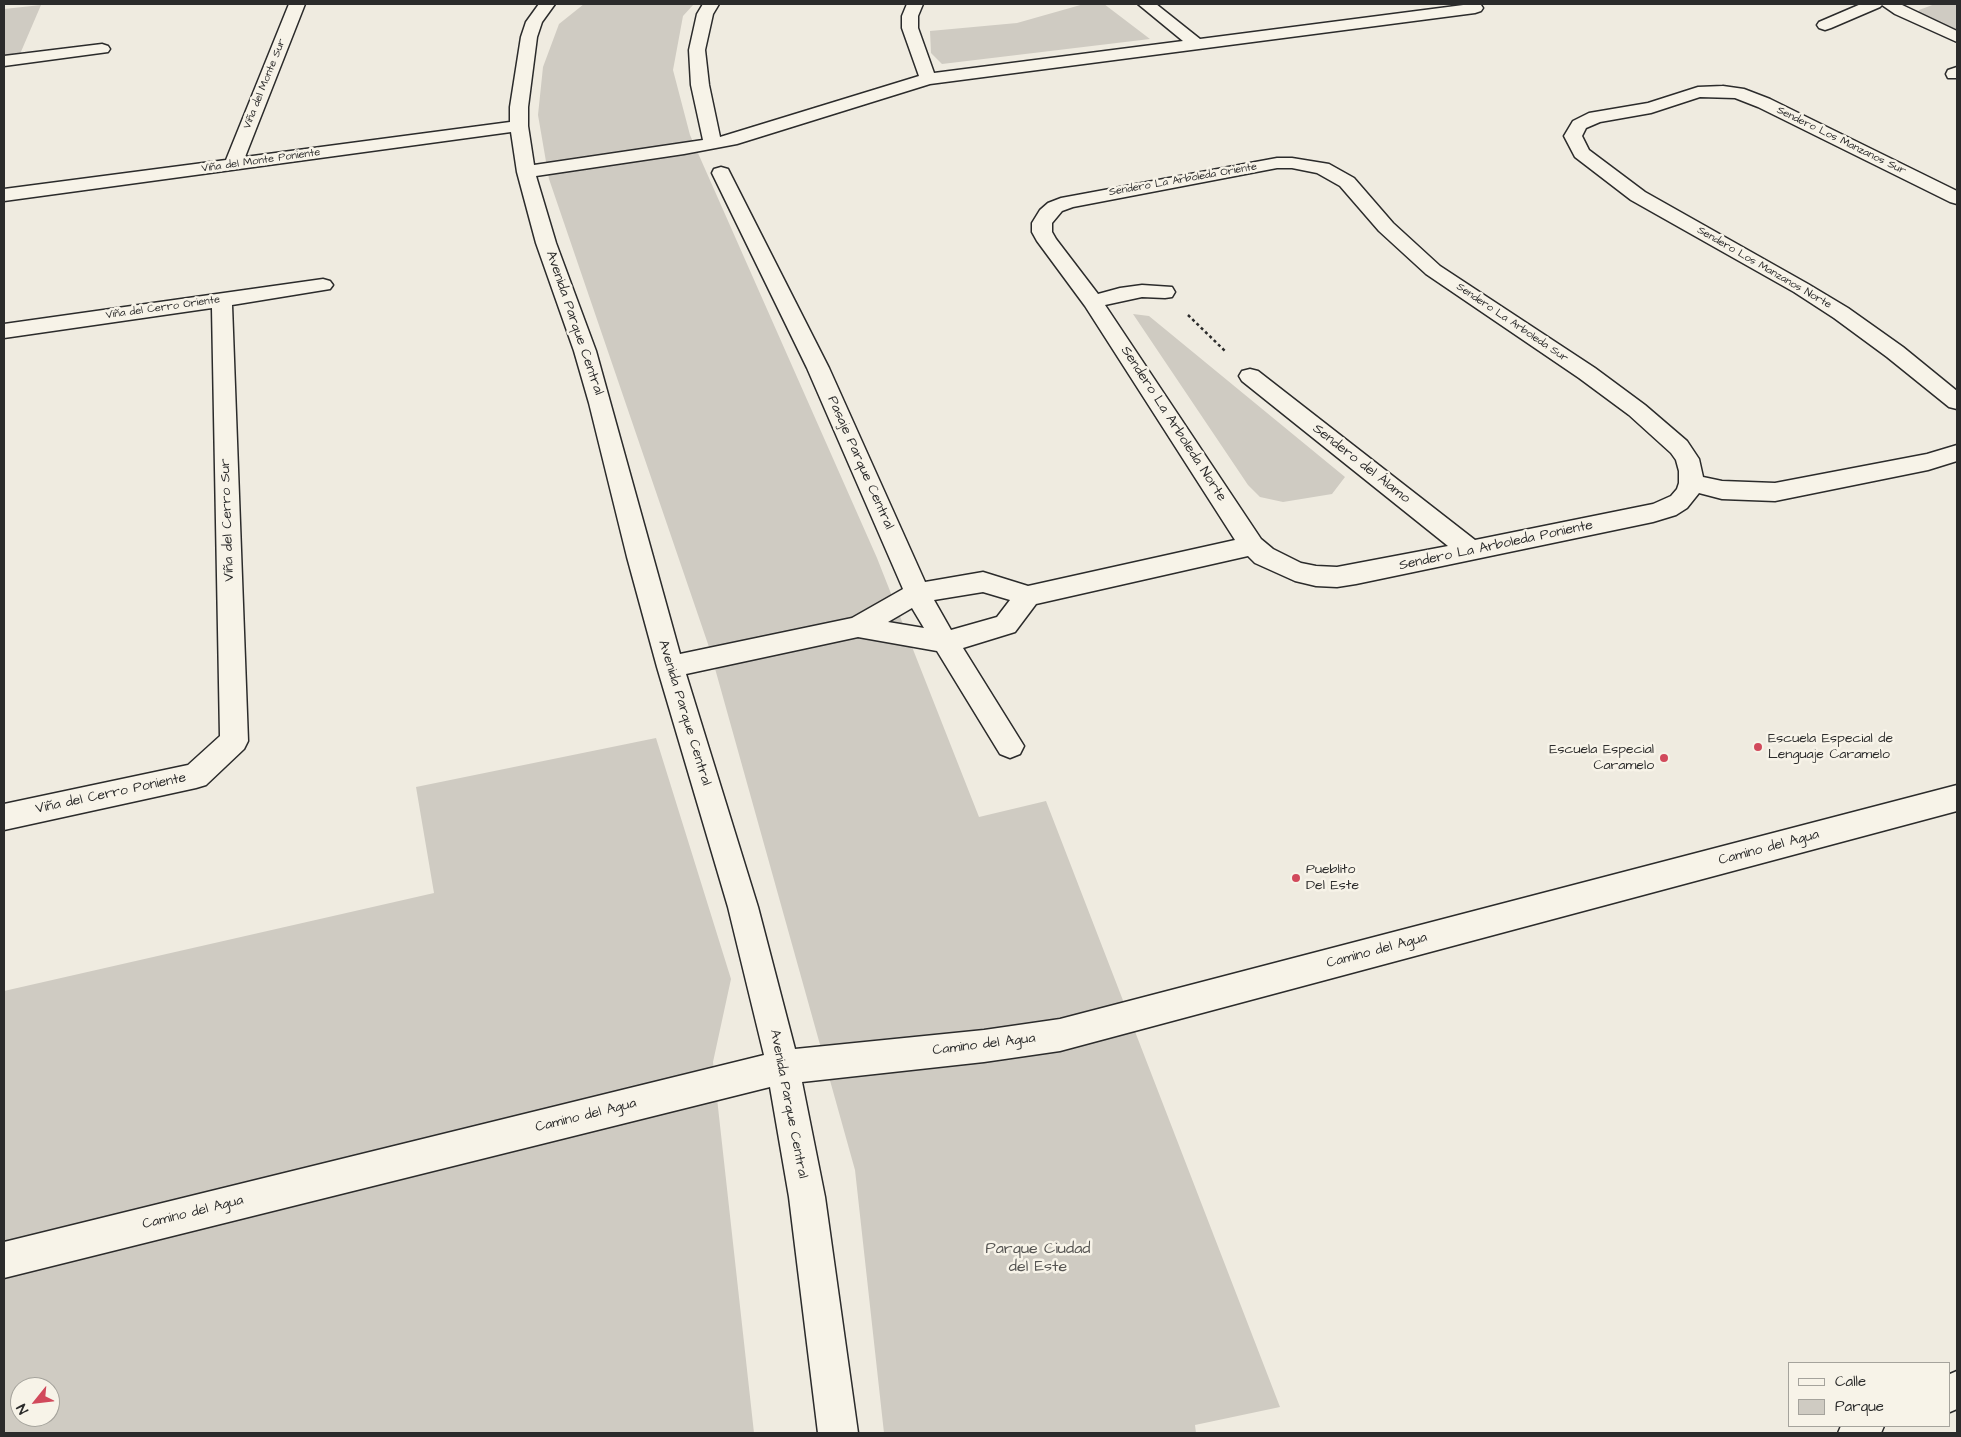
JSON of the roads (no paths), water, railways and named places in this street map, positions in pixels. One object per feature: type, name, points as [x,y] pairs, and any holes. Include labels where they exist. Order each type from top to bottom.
[{"type":"street","name":"Viña del Monte Sur","points":[[233,164],[297,4]]},
{"type":"street","name":"Avenida Parque Central","points":[[547,4],[534,22],[529,37],[519,107],[519,126],[526,172],[546,243],[582,342],[670,667],[743,907],[782,1067],[807,1198],[838,1433]]},
{"type":"street","points":[[710,4],[700,33],[697,67],[713,144]]},
{"type":"street","points":[[915,4],[910,16],[910,28],[928,79]]},
{"type":"street","points":[[1146,4],[1197,44]]},
{"type":"street","points":[[1376,4],[1398,18]]},
{"type":"street","points":[[1825,25],[1874,4]]},
{"type":"street","points":[[1889,4],[1901,12],[1957,37]]},
{"type":"street","points":[[526,172],[713,144],[768,131],[928,79],[1475,8]]},
{"type":"street","points":[[4,60],[102,49]]},
{"type":"street","name":"Sendero Los Manzanos Sur","points":[[1573,136],[1579,125],[1594,117],[1651,108],[1698,92],[1723,91],[1738,93],[1758,100],[1957,198]]},
{"type":"street","name":"Viña del Monte Poniente","points":[[4,195],[519,126]]},
{"type":"street","name":"Sendero Los Manzanos Norte","points":[[1573,136],[1581,154],[1612,178],[1638,196],[1801,288],[1841,313],[1895,352],[1957,402]]},
{"type":"street","name":"Sendero La Arboleda Oriente","points":[[1047,214],[1055,207],[1068,202],[1277,163],[1307,164],[1322,168]]},
{"type":"street","name":"Sendero La Arboleda Sur","points":[[1322,168],[1336,174],[1347,182],[1386,227],[1433,270],[1588,373],[1645,417],[1679,447],[1687,459],[1691,471],[1691,483]]},
{"type":"street","name":"Pasaje Parque Central","points":[[720,173],[818,368],[917,593],[945,642],[1010,746]]},
{"type":"street","name":"Sendero La Arboleda Norte","points":[[1047,214],[1042,223],[1042,232],[1093,302],[1252,546]]},
{"type":"street","name":"Viña del Cerro Oriente","points":[[4,331],[323,285]]},
{"type":"street","points":[[1093,302],[1120,294],[1142,291],[1165,292]]},
{"type":"street","name":"Viña del Cerro Sur","points":[[222,300],[234,740]]},
{"type":"street","name":"Sendero del Álamo","points":[[1250,376],[1472,551]]},
{"type":"street","points":[[1691,483],[1722,490],[1775,492],[1928,462],[1957,453]]},
{"type":"street","name":"Sendero La Arboleda Poniente","points":[[1252,546],[1264,556],[1295,571],[1316,576],[1337,577],[1472,551],[1668,509],[1679,502],[1687,493],[1691,483]]},
{"type":"street","points":[[670,667],[858,627],[917,593],[983,582],[1028,596],[1252,546]]},
{"type":"street","points":[[858,627],[945,642],[1006,625],[1028,596]]},
{"type":"street","name":"Viña del Cerro Poniente","points":[[4,817],[196,776],[234,740]]},
{"type":"street","name":"Camino del Agua","points":[[4,1260],[782,1067],[984,1046],[1060,1035],[1957,798]]},
{"type":"place","name":"Escuela Especial de Lenguaje Caramelo","points":[[1758,747]]},
{"type":"place","name":"Escuela Especial Caramelo","points":[[1664,758]]},
{"type":"place","name":"Pueblito Del Este","points":[[1296,878]]},
{"type":"park label","name":"Parque Ciudad del Este","points":[[1038,1259]]}]
